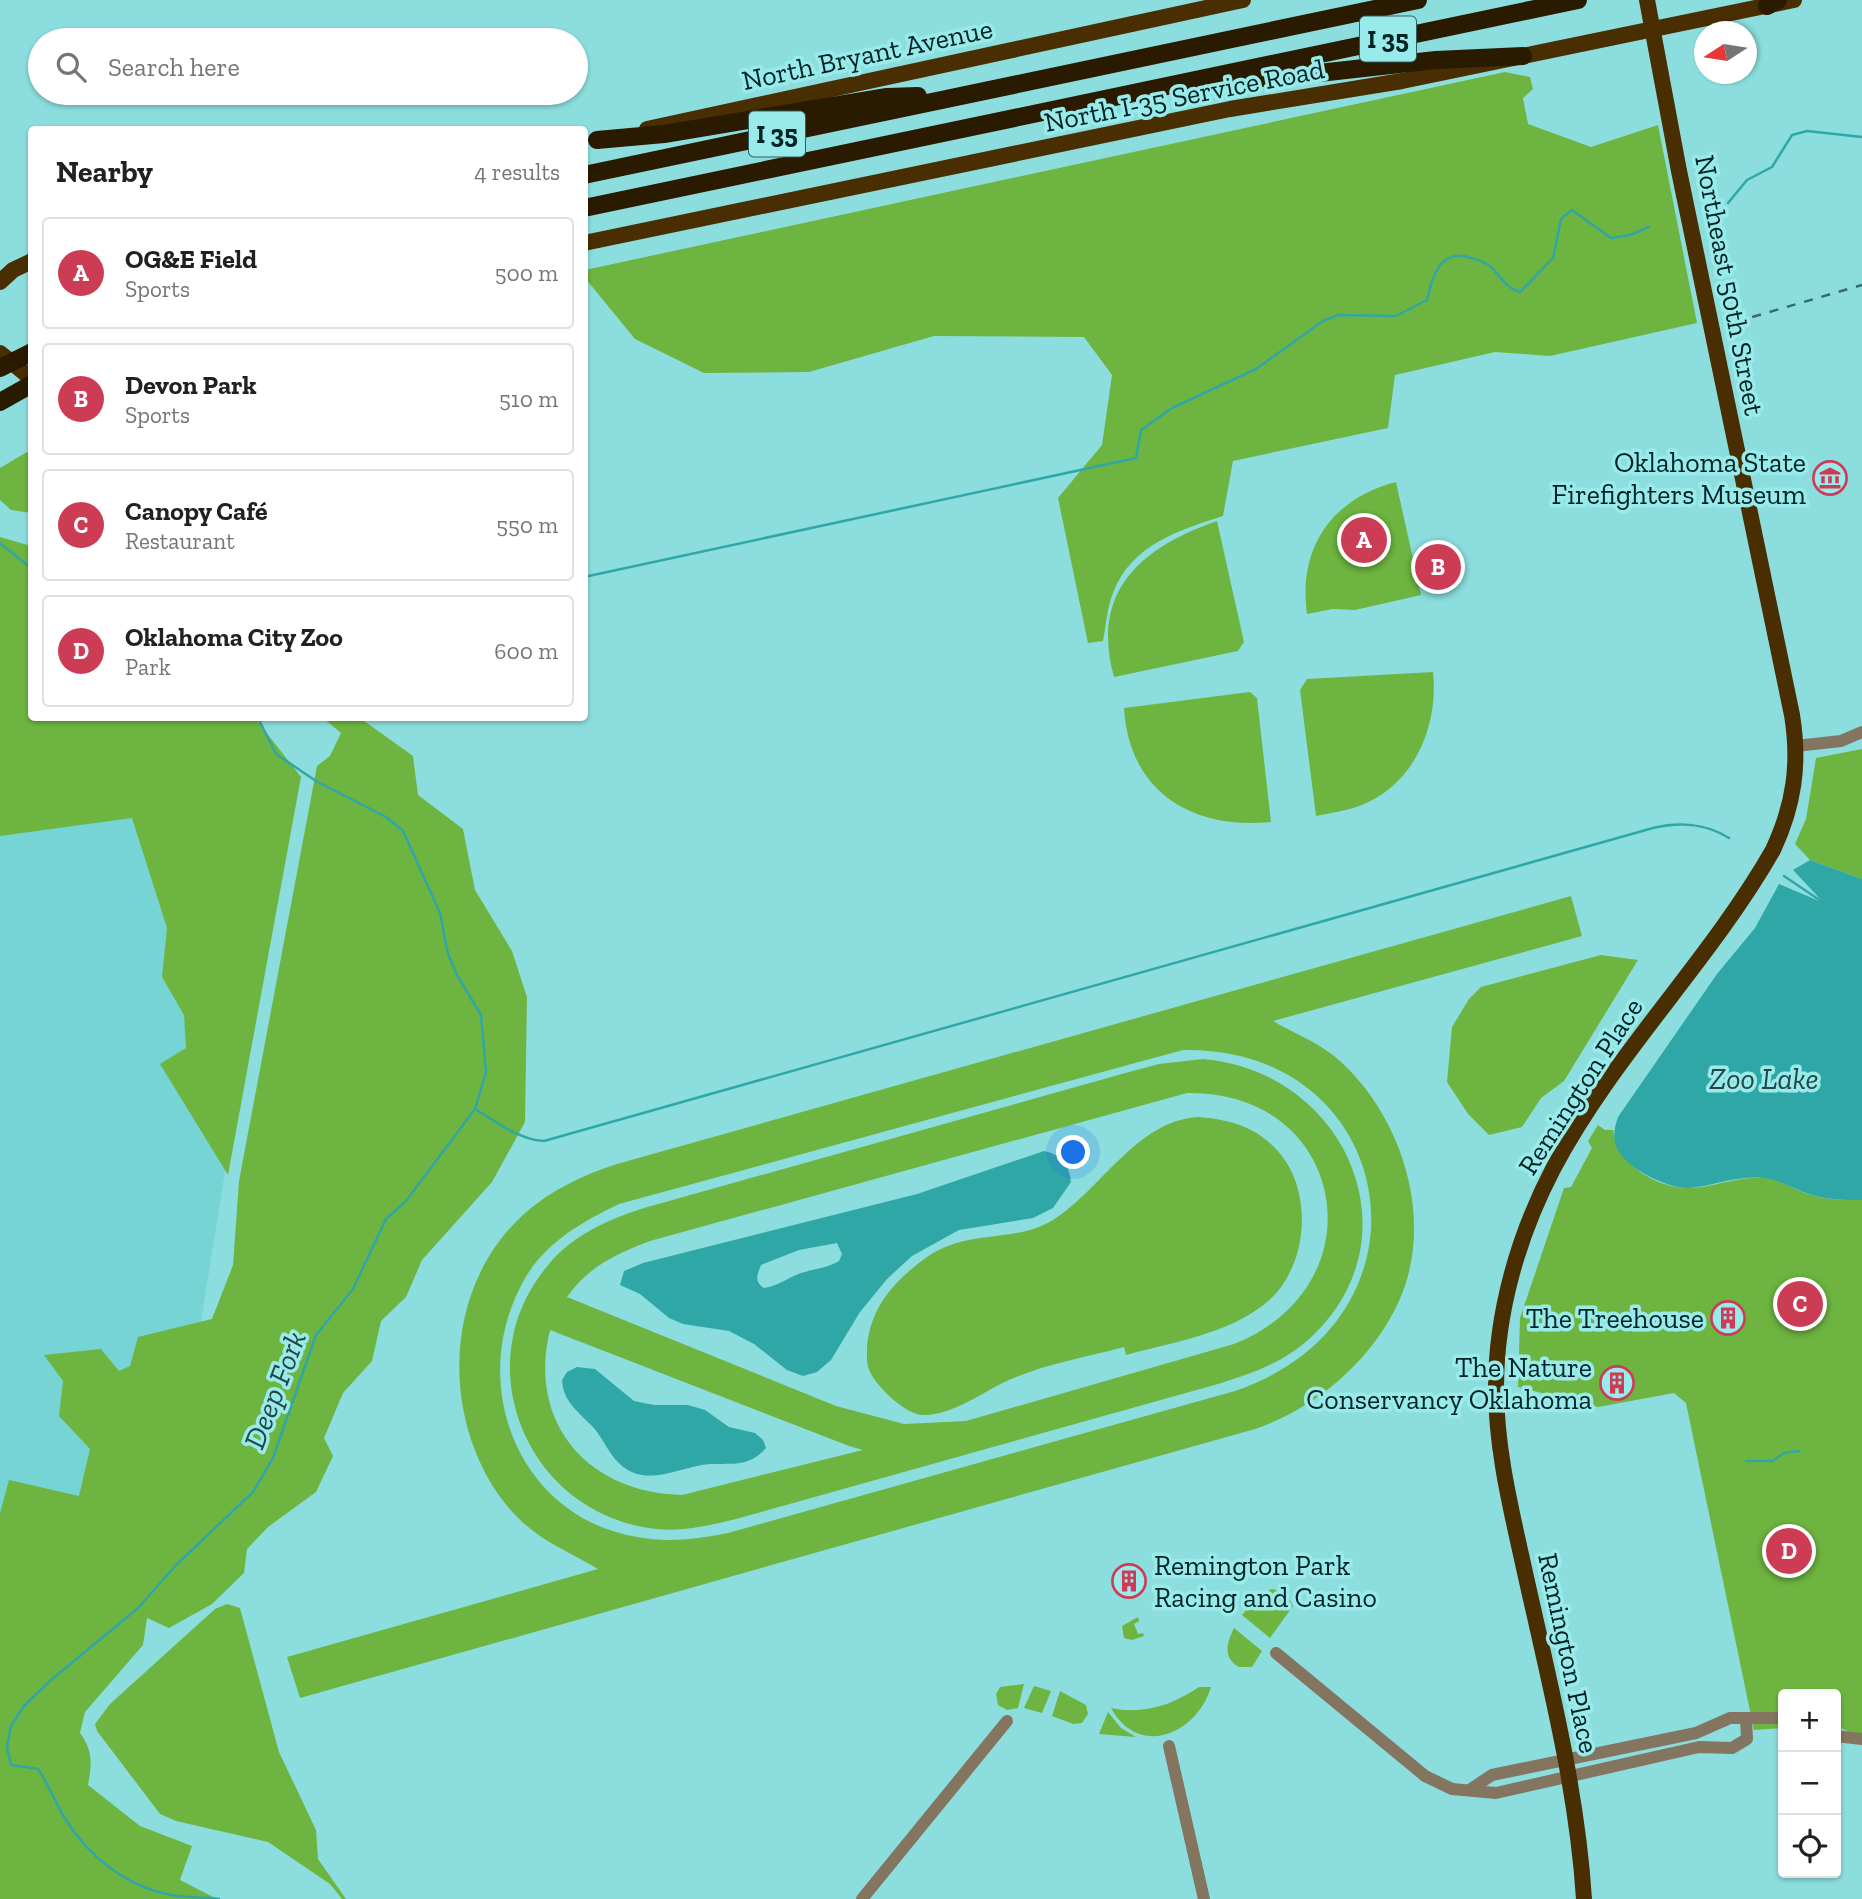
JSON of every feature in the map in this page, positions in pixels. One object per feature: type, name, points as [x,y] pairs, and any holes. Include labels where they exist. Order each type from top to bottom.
[{"type":"highway","name":"I 35","points":[[588,174],[1418,0]]},
{"type":"highway","name":"I 35","points":[[588,207],[1578,0]]},
{"type":"highway","points":[[1197,78],[1274,78],[1436,60],[1524,56]]},
{"type":"highway","points":[[591,141],[678,132],[887,97],[970,94]]},
{"type":"highway","points":[[0,368],[28,354]]},
{"type":"highway","points":[[0,402],[28,384]]},
{"type":"main road","name":"North Bryant Avenue","points":[[591,141],[1243,0]]},
{"type":"main road","name":"Northeast 50th Street","points":[[1647,0],[1679,171],[1796,746]]},
{"type":"main road","name":"North I-35 Service Road","points":[[588,242],[1230,109],[1402,81],[1794,0]]},
{"type":"main road","points":[[0,265],[28,261]]},
{"type":"main road","points":[[0,282],[13,270],[28,262]]},
{"type":"main road","points":[[0,353],[28,378]]},
{"type":"main road","name":"Remington Place","points":[[1584,1899],[1567,1768],[1500,1446],[1496,1385],[1507,1293],[1526,1230],[1563,1152],[1773,850],[1794,790],[1796,746]]},
{"type":"street","points":[[1796,746],[1841,741],[1862,732]]},
{"type":"street","points":[[1276,1653],[1434,1782],[1452,1789],[1471,1789],[1492,1775],[1567,1768],[1699,1747],[1723,1749],[1742,1745],[1748,1733],[1746,1719]]},
{"type":"street","points":[[1567,1768],[1696,1733],[1730,1718],[1778,1718]]},
{"type":"street","points":[[862,1899],[1007,1721]]},
{"type":"street","points":[[1841,1736],[1862,1738]]},
{"type":"street","points":[[1170,1746],[1203,1899]]},
{"type":"shaded area","points":[[241,775],[263,935],[166,1540],[0,1619],[0,825]]},
{"type":"green space","points":[[1505,72],[1530,77],[1533,89],[1523,98],[1528,124],[1591,147],[1658,125],[1697,323],[1550,356],[1495,352],[1395,375],[1388,428],[1233,461],[1223,516],[1174,534],[1144,551],[1121,576],[1113,593],[1103,641],[1088,643],[1058,498],[1102,445],[1112,375],[1084,337],[934,336],[809,372],[704,373],[635,339],[588,282],[588,269]]},
{"type":"green space","points":[[28,452],[28,513],[11,510],[0,500],[0,468]]},
{"type":"green space","points":[[1396,482],[1421,595],[1355,610],[1333,609],[1307,614],[1308,568],[1314,548],[1324,530],[1337,514],[1353,501]]},
{"type":"green space","points":[[1217,521],[1244,642],[1238,651],[1114,677],[1108,647],[1109,620],[1116,597],[1128,576],[1166,544]]},
{"type":"green space","points":[[0,537],[28,545],[28,721],[257,721],[301,777],[228,1175],[160,1064],[186,1048],[184,1015],[162,977],[167,928],[132,818],[0,836]]},
{"type":"green space","points":[[1433,672],[1432,713],[1427,733],[1408,769],[1378,797],[1354,808],[1316,816],[1300,690],[1307,679]]},
{"type":"green space","points":[[1250,692],[1257,698],[1271,822],[1242,823],[1215,819],[1191,812],[1170,800],[1152,783],[1138,762],[1129,737],[1124,708]]},
{"type":"green space","points":[[327,721],[364,721],[413,756],[418,795],[463,829],[475,890],[512,951],[527,997],[525,1122],[492,1182],[422,1260],[406,1297],[381,1321],[372,1361],[343,1393],[324,1438],[333,1456],[316,1492],[268,1527],[247,1549],[244,1573],[212,1604],[169,1628],[147,1618],[143,1645],[85,1712],[80,1733],[90,1758],[88,1785],[140,1826],[192,1846],[180,1880],[217,1899],[0,1899],[0,1513],[9,1480],[79,1496],[90,1449],[59,1416],[63,1381],[44,1355],[101,1349],[119,1371],[130,1366],[138,1337],[212,1319],[233,1265],[239,1181],[317,766],[330,756],[341,733]]},
{"type":"green space","points":[[1862,749],[1862,879],[1810,860],[1795,844],[1806,819],[1816,758]]},
{"type":"green space","points":[[1571,896],[1582,936],[1273,1021],[1325,1049],[1363,1085],[1396,1142],[1407,1173],[1413,1205],[1414,1238],[1409,1270],[1399,1301],[1388,1323],[1358,1362],[1340,1380],[1299,1409],[1255,1429],[300,1698],[287,1657],[598,1569],[537,1534],[504,1502],[483,1469],[469,1432],[461,1393],[460,1354],[465,1315],[478,1278],[497,1244],[524,1214],[545,1198],[580,1178],[617,1164]],"holes":[[[1183,1050],[1256,1061],[1312,1091],[1350,1137],[1369,1192],[1368,1250],[1346,1307],[1302,1356],[1235,1391],[728,1533],[705,1537],[660,1540],[637,1537],[594,1524],[559,1502],[532,1472],[513,1436],[502,1397],[501,1356],[509,1315],[527,1275],[545,1252],[580,1225],[619,1204]]]},
{"type":"green space","points":[[1601,955],[1638,960],[1564,1081],[1541,1098],[1522,1127],[1489,1135],[1468,1114],[1447,1082],[1452,1027],[1469,999],[1481,987]]},
{"type":"green space","points":[[1203,1059],[1253,1070],[1296,1094],[1329,1127],[1352,1166],[1362,1210],[1359,1256],[1342,1300],[1308,1340],[1288,1355],[1254,1372],[1218,1384],[736,1519],[677,1530],[657,1529],[612,1518],[574,1496],[543,1466],[522,1429],[511,1388],[511,1346],[524,1304],[549,1264],[581,1236],[605,1223],[644,1208],[1159,1064]],"holes":[[[1187,1093],[1241,1101],[1282,1123],[1311,1156],[1326,1195],[1326,1238],[1311,1279],[1281,1316],[1234,1344],[966,1421],[904,1424],[836,1406],[567,1297],[584,1277],[604,1263],[650,1241]],[[550,1330],[849,1446],[863,1450],[682,1495],[649,1491],[619,1482],[593,1467],[572,1447],[557,1423],[548,1395],[545,1364]]]},
{"type":"green space","points":[[1198,1117],[1230,1122],[1267,1140],[1288,1165],[1297,1184],[1302,1227],[1298,1249],[1291,1270],[1280,1288],[1266,1303],[1251,1314],[1217,1330],[1126,1355],[1124,1347],[1038,1369],[1011,1379],[958,1407],[935,1414],[916,1414],[893,1399],[879,1385],[868,1366],[869,1332],[886,1295],[915,1266],[943,1248],[959,1242],[1023,1232],[1053,1220],[1156,1130],[1176,1121]]},
{"type":"green space","points":[[1598,1125],[1605,1130],[1613,1130],[1616,1142],[1630,1163],[1651,1178],[1675,1187],[1688,1188],[1763,1178],[1781,1182],[1815,1196],[1862,1200],[1862,1733],[1854,1734],[1841,1728],[1841,1689],[1778,1689],[1778,1728],[1754,1730],[1686,1403],[1674,1393],[1598,1407],[1518,1387],[1520,1318],[1564,1188],[1571,1187],[1592,1148],[1588,1141]]},
{"type":"green space","points":[[1272,1589],[1286,1593],[1293,1606],[1270,1638],[1242,1615],[1259,1595]]},
{"type":"green space","points":[[227,1604],[240,1608],[279,1752],[316,1830],[318,1859],[346,1899],[342,1899],[330,1884],[268,1842],[176,1821],[160,1814],[97,1731],[95,1724],[110,1704],[215,1609]]},
{"type":"green space","points":[[1138,1617],[1139,1621],[1134,1624],[1138,1634],[1143,1633],[1144,1636],[1132,1640],[1124,1638],[1122,1626]]},
{"type":"green space","points":[[1234,1628],[1262,1651],[1252,1667],[1239,1667],[1230,1659],[1228,1644]]},
{"type":"green space","points":[[1024,1684],[1018,1708],[1007,1710],[998,1705],[996,1694],[1000,1687]]},
{"type":"green space","points":[[1034,1686],[1051,1691],[1042,1713],[1024,1708]]},
{"type":"green space","points":[[1199,1687],[1211,1687],[1204,1703],[1181,1728],[1166,1734],[1151,1736],[1136,1733],[1123,1724],[1111,1708],[1135,1710],[1157,1707]]},
{"type":"green space","points":[[1060,1691],[1086,1705],[1088,1714],[1082,1723],[1073,1724],[1052,1716]]},
{"type":"green space","points":[[1108,1712],[1121,1728],[1136,1737],[1099,1734]]},
{"type":"water","name":"Zoo Lake","points":[[1810,860],[1862,879],[1862,1200],[1822,1197],[1763,1178],[1744,1178],[1689,1188],[1657,1180],[1635,1168],[1619,1152],[1614,1136],[1618,1117],[1717,974],[1755,928],[1779,884],[1824,903],[1793,870]]},
{"type":"water","points":[[1044,1151],[1064,1161],[1071,1182],[1053,1208],[1033,1218],[959,1230],[912,1256],[887,1279],[860,1312],[831,1360],[817,1372],[803,1376],[787,1370],[754,1344],[729,1331],[683,1324],[669,1318],[640,1294],[620,1285],[624,1271],[643,1263],[917,1194]],"holes":[[[837,1243],[842,1254],[839,1261],[769,1287],[764,1288],[758,1280],[761,1265],[799,1250]]]},
{"type":"water","points":[[577,1367],[595,1369],[634,1401],[654,1405],[688,1405],[705,1410],[729,1427],[755,1433],[763,1440],[766,1448],[741,1463],[711,1464],[661,1475],[637,1474],[615,1459],[597,1432],[568,1399],[562,1380],[567,1372]]},
{"type":"waterway","points":[[1728,203],[1747,180],[1772,167],[1792,135],[1807,131],[1862,137]]},
{"type":"waterway","points":[[588,576],[1136,458],[1141,430],[1172,408],[1256,369],[1323,321],[1338,315],[1396,316],[1427,300],[1435,274],[1445,260],[1460,256],[1484,262],[1507,285],[1520,292],[1553,258],[1561,219],[1572,210],[1611,238],[1630,235],[1649,227]]},
{"type":"waterway","name":"Deep Fork","points":[[0,543],[28,566]]},
{"type":"waterway","name":"Deep Fork","points":[[219,1899],[177,1896],[154,1891],[123,1877],[109,1867],[74,1831],[38,1769],[11,1765],[7,1747],[11,1726],[24,1706],[51,1680],[138,1608],[176,1565],[253,1492],[273,1458],[316,1335],[353,1289],[386,1219],[406,1201],[475,1109],[486,1072],[481,1015],[448,954],[440,913],[403,831],[386,817],[316,781],[276,754],[260,721]]},
{"type":"waterway","points":[[475,1109],[517,1134],[544,1141],[1653,828],[1692,825],[1711,829],[1729,838]]},
{"type":"waterway","points":[[1784,876],[1824,903]]},
{"type":"waterway","points":[[1746,1461],[1772,1461],[1784,1453],[1799,1451]]},
{"type":"railway","points":[[1735,322],[1862,285]]},
{"type":"place","name":"Oklahoma State Firefighters Museum","points":[[1830,478]]},
{"type":"place","name":"OG&E Field","points":[[1364,540]]},
{"type":"place","name":"Devon Park","points":[[1438,567]]},
{"type":"place","name":"Canopy Café","points":[[1800,1304]]},
{"type":"place","name":"The Treehouse","points":[[1728,1318]]},
{"type":"place","name":"The Nature Conservancy Oklahoma","points":[[1617,1383]]},
{"type":"place","name":"Oklahoma City Zoo","points":[[1789,1551]]},
{"type":"place","name":"Remington Park Racing and Casino","points":[[1129,1581]]}]
